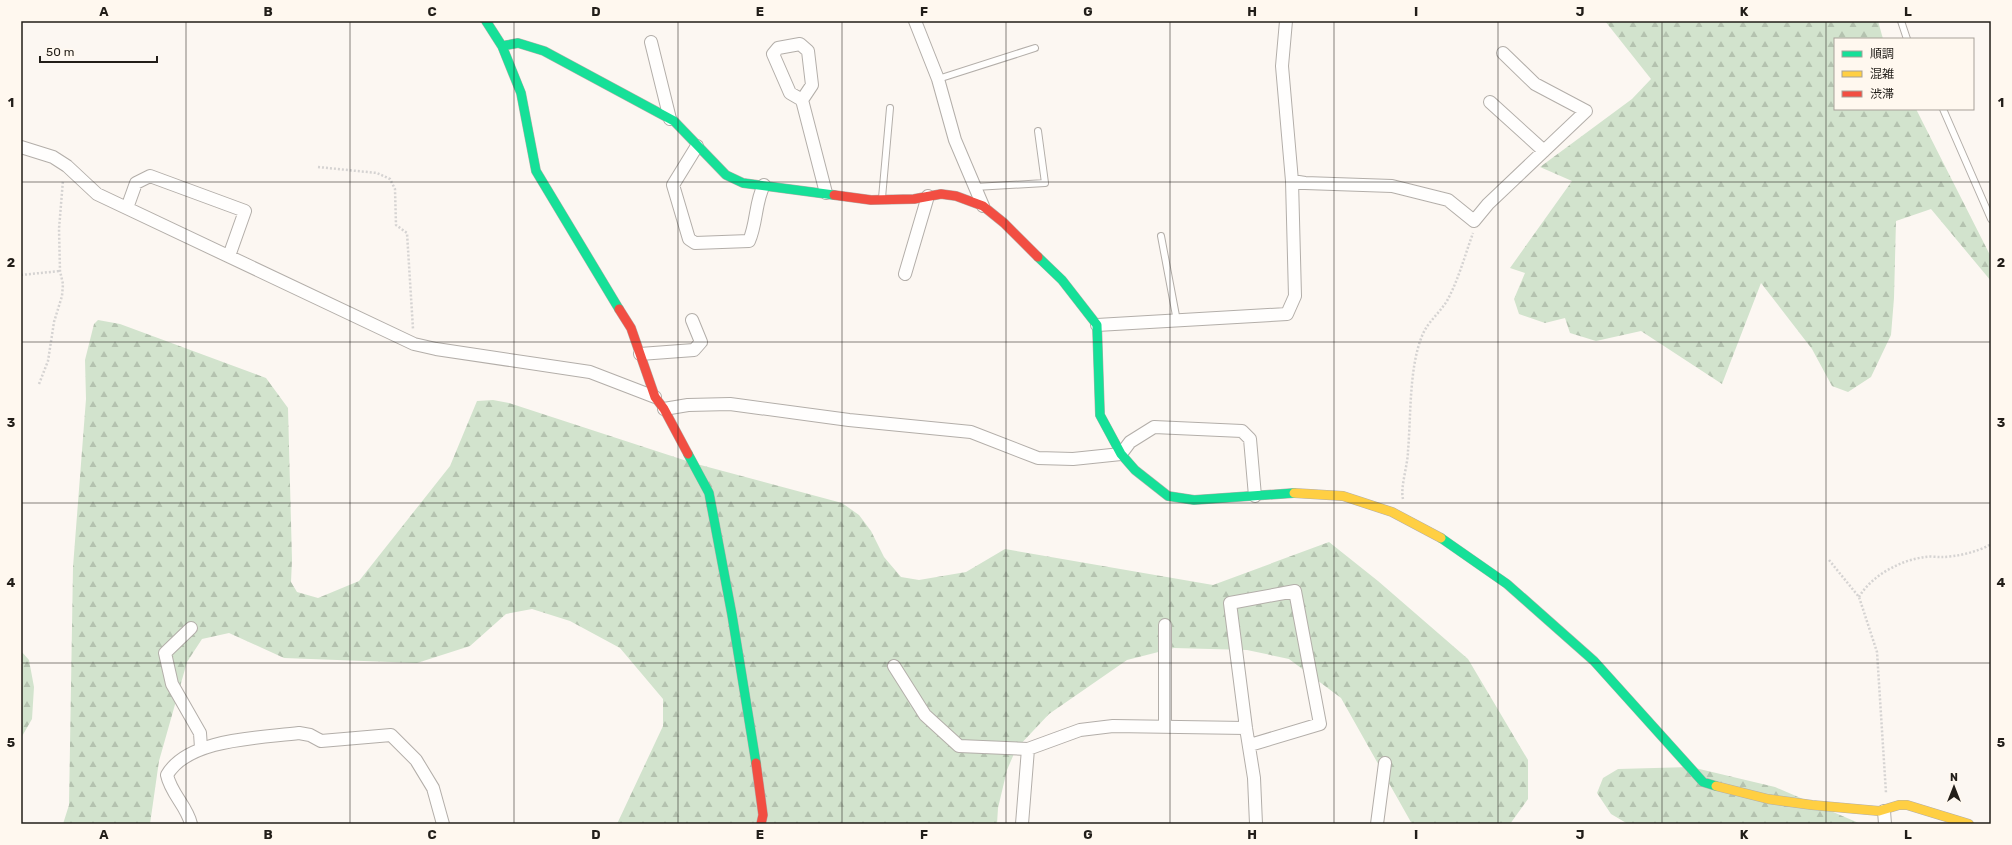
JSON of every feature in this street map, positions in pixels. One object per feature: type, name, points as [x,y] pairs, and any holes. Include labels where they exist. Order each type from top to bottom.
[{"type":"street","points":[[486,21],[502,46],[521,93],[536,171],[630,328],[655,397],[664,409],[709,492],[732,615],[754,749],[763,815],[761,824]]},
{"type":"street","points":[[915,21],[938,79],[956,140],[983,206]]},
{"type":"street","points":[[1097,325],[1287,314],[1295,296],[1292,181],[1282,66],[1286,21]]},
{"type":"street","points":[[651,42],[670,119]]},
{"type":"street","points":[[502,46],[518,43],[544,51],[608,84],[670,119],[726,175],[743,183],[871,200],[914,199],[941,194],[956,196],[983,206],[1004,222],[1062,280],[1097,325],[1100,415],[1121,454],[1135,470],[1168,496],[1194,500],[1255,496],[1286,492],[1343,496],[1392,512],[1434,533],[1507,584],[1594,661],[1703,782],[1728,792],[1762,800],[1809,806],[1884,811],[1903,804],[1969,824]]},
{"type":"street","points":[[1292,181],[1304,183],[1392,186],[1448,200],[1474,221],[1488,204],[1586,111],[1535,84],[1503,53]]},
{"type":"street","points":[[802,100],[826,193]]},
{"type":"street","points":[[1490,102],[1544,151]]},
{"type":"street","points":[[697,146],[673,185],[689,239],[695,244],[749,241],[764,185]]},
{"type":"street","points":[[21,147],[53,157],[68,166],[97,194],[414,344],[436,349],[590,372],[655,397]]},
{"type":"street","points":[[127,208],[136,183],[150,176],[245,211],[229,256]]},
{"type":"street","points":[[904,274],[928,196]]},
{"type":"street","points":[[640,354],[694,350],[701,342],[692,320]]},
{"type":"street","points":[[664,409],[688,405],[730,404],[849,420],[971,432],[1038,458],[1074,459],[1121,454],[1130,442],[1154,427],[1242,431],[1250,439],[1255,496]]},
{"type":"street","points":[[1250,745],[1320,724],[1295,591],[1230,603],[1254,778],[1256,824]]},
{"type":"street","points":[[1164,626],[1165,726]]},
{"type":"street","points":[[191,628],[165,653],[172,684],[200,733],[201,748]]},
{"type":"street","points":[[894,666],[925,715],[959,746],[1028,749],[1080,730],[1113,726],[1246,728]]},
{"type":"street","points":[[191,824],[190,816],[169,784],[167,775],[172,766],[201,748],[219,743],[299,733],[310,735],[321,741],[391,735],[416,760],[432,788],[443,824]]},
{"type":"street","points":[[1022,824],[1028,749]]},
{"type":"street","points":[[1377,824],[1385,763]]},
{"type":"street","points":[[1884,811],[1884,824]]},
{"type":"lane","points":[[1901,21],[1907,38]]},
{"type":"lane","points":[[938,79],[1035,48]]},
{"type":"lane","points":[[882,200],[890,108]]},
{"type":"lane","points":[[1943,110],[1991,219]]},
{"type":"lane","points":[[975,187],[1045,183],[1038,131]]},
{"type":"lane","points":[[1161,236],[1177,321]]},
{"type":"path","points":[[39,384],[48,361],[54,322],[62,296],[63,284],[60,271],[59,229],[63,180],[68,166]]},
{"type":"path","points":[[318,167],[377,173],[390,179],[395,189],[396,225],[408,233],[414,344]]},
{"type":"path","points":[[1404,502],[1402,496],[1408,455],[1410,401],[1421,337],[1429,321],[1447,301],[1455,285],[1474,231],[1474,221]]},
{"type":"path","points":[[21,275],[60,271]]},
{"type":"path","points":[[1859,596],[1865,587],[1884,572],[1906,562],[1926,556],[1942,557],[1983,549],[1991,544]]},
{"type":"path","points":[[1828,560],[1859,596],[1877,652],[1886,792],[1884,811]]},
{"type":"green space","points":[[1605,21],[1878,21],[1883,38],[1834,38],[1834,110],[1917,110],[1991,257],[1991,281],[1931,209],[1896,221],[1894,298],[1891,335],[1871,377],[1848,392],[1832,386],[1812,349],[1761,283],[1722,384],[1641,331],[1596,341],[1570,333],[1565,318],[1545,323],[1519,314],[1514,299],[1525,273],[1510,268],[1572,181],[1540,167],[1632,99],[1651,79]]},
{"type":"green space","points":[[98,320],[120,324],[266,378],[288,408],[292,560],[291,582],[297,592],[318,598],[359,581],[450,466],[477,401],[493,400],[509,403],[693,463],[842,503],[859,515],[871,531],[884,557],[901,577],[919,580],[966,572],[1005,549],[1213,585],[1329,542],[1378,581],[1468,659],[1528,760],[1528,799],[1510,824],[1412,824],[1341,698],[1289,659],[1247,650],[1174,648],[1127,660],[1049,714],[1016,749],[1007,770],[998,808],[997,824],[617,824],[663,726],[663,699],[620,648],[570,621],[532,609],[506,614],[470,646],[417,663],[284,658],[229,633],[202,639],[187,662],[159,761],[150,824],[63,824],[69,805],[73,567],[86,399],[85,360],[94,324]]},
{"type":"green space","points":[[21,651],[29,660],[34,687],[32,719],[21,738]]},
{"type":"green space","points":[[1691,767],[1775,787],[1861,824],[1628,824],[1611,814],[1597,793],[1603,778],[1618,769]]},
{"type":"traffic: fast","points":[[486,21],[502,46],[521,93],[536,171],[619,309]]},
{"type":"traffic: fast","points":[[502,46],[518,43],[544,51],[674,121],[726,175],[743,183],[834,195]]},
{"type":"traffic: fast","points":[[1038,257],[1062,280],[1097,325],[1100,415],[1121,454],[1135,470],[1168,496],[1194,500],[1294,493]]},
{"type":"traffic: fast","points":[[688,454],[709,493],[732,615],[756,763]]},
{"type":"traffic: fast","points":[[1441,538],[1507,584],[1594,661],[1703,782],[1716,786]]},
{"type":"traffic: slow","points":[[1294,493],[1343,496],[1392,512],[1441,538]]},
{"type":"traffic: slow","points":[[1716,786],[1768,799],[1812,805],[1879,811],[1899,805],[1907,805],[1969,824]]},
{"type":"traffic: jam","points":[[834,195],[871,200],[914,199],[941,194],[956,196],[983,206],[1004,223],[1038,257]]},
{"type":"traffic: jam","points":[[619,309],[631,328],[655,397],[664,409],[688,454]]},
{"type":"traffic: jam","points":[[756,763],[763,815],[761,824]]}]
